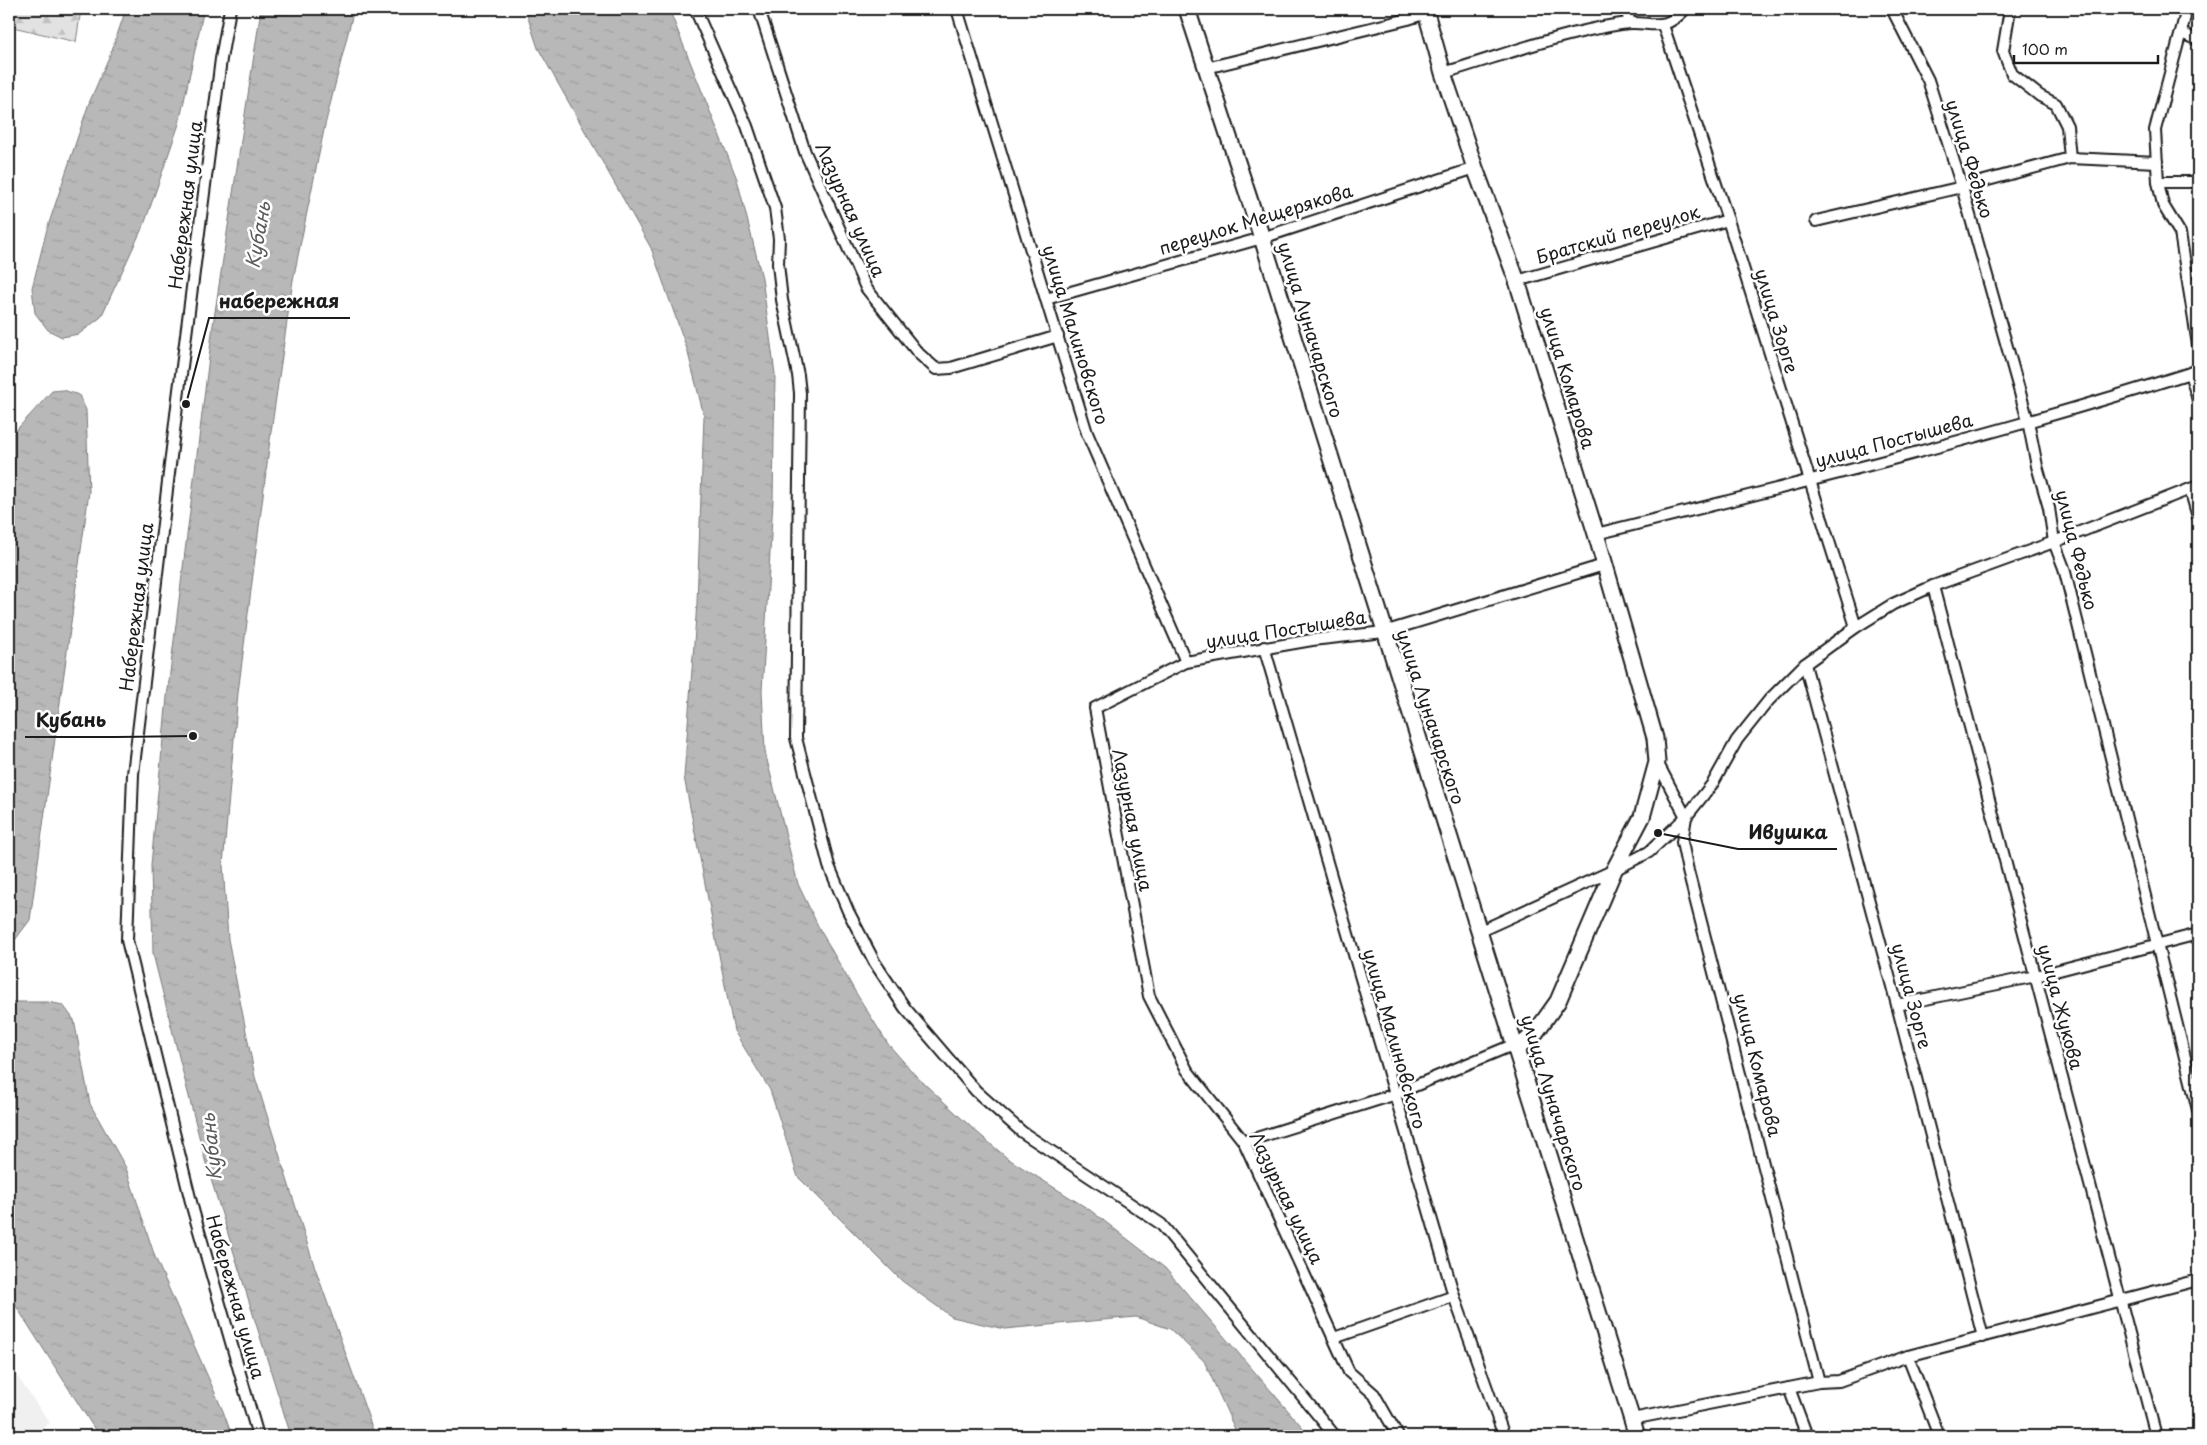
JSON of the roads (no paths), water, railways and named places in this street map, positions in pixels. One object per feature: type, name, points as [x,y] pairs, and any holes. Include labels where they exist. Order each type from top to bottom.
[{"type":"street","name":"Набережная улица","points":[[230,9],[221,59],[178,398],[133,774],[127,940],[193,1210],[258,1436]]},
{"type":"street","points":[[695,9],[747,126],[775,208],[779,239],[778,264],[782,300],[800,393],[796,738],[829,866],[848,911],[875,962],[905,1008],[943,1055],[976,1091],[1022,1132],[1108,1191],[1161,1224],[1335,1436]]},
{"type":"street","name":"Лазурная улица","points":[[759,9],[805,152],[866,288],[918,353],[936,370],[951,368],[1058,336]]},
{"type":"street","name":"улица Малиновского","points":[[957,9],[1087,433],[1186,662]]},
{"type":"street","name":"улица Луначарского","points":[[1187,9],[1262,238],[1637,1436]]},
{"type":"street","points":[[1626,9],[1630,22]]},
{"type":"street","points":[[1443,73],[1595,28],[1630,22],[1663,25],[1677,17],[1684,9]]},
{"type":"street","name":"улица Федько","points":[[1892,9],[1928,80],[1962,186],[2028,422],[2037,466],[2049,508],[2054,542],[2064,568],[2198,1110]]},
{"type":"street","points":[[2010,9],[2003,51],[2012,74],[2040,96],[2056,104],[2067,126],[2070,158]]},
{"type":"street","points":[[2187,9],[2155,130],[2158,182],[2163,205],[2180,234],[2198,345]]},
{"type":"street","points":[[1206,68],[1408,19],[1426,11]]},
{"type":"street","name":"улица Комарова","points":[[1426,11],[1443,73],[1475,168],[1517,281],[1596,534],[1655,738],[1657,762],[1642,817],[1614,870],[1558,1001],[1536,1032],[1516,1046]]},
{"type":"street","name":"улица Зорге","points":[[1663,25],[1728,220],[1856,627]]},
{"type":"street","points":[[2182,33],[2198,40]]},
{"type":"street","points":[[1816,220],[1962,186],[2070,158],[2157,162]]},
{"type":"street","name":"переулок Мещерякова","points":[[1046,299],[1262,238],[1475,168]]},
{"type":"street","points":[[2158,182],[2198,182]]},
{"type":"street","name":"Братский переулок","points":[[1517,281],[1728,220]]},
{"type":"street","points":[[2194,371],[2198,400]]},
{"type":"street","name":"улица Постышева","points":[[1596,534],[1809,481],[2028,422],[2095,403],[2194,371]]},
{"type":"street","points":[[1478,932],[1649,852],[1686,817],[1713,783],[1737,740],[1769,700],[1805,664],[1856,627],[1893,604],[1933,586],[2194,488],[2198,517]]},
{"type":"street","name":"улица Постышева","points":[[1095,708],[1186,662],[1264,647],[1384,632],[1604,565]]},
{"type":"street","name":"улица Жукова","points":[[1933,586],[2156,1436]]},
{"type":"street","name":"улица Малиновского","points":[[1264,647],[1393,1094],[1454,1296],[1504,1436]]},
{"type":"street","name":"улица Зорге","points":[[1805,664],[1897,1005],[1983,1337]]},
{"type":"street","name":"Лазурная улица","points":[[1095,708],[1149,996],[1187,1070],[1244,1142],[1348,1372],[1374,1394],[1398,1436]]},
{"type":"street","name":"улица Комарова","points":[[1657,762],[1686,817],[1682,842],[1688,871],[1819,1382]]},
{"type":"street","points":[[1897,1005],[2036,976],[2198,934]]},
{"type":"street","points":[[1244,1142],[1393,1094],[1516,1046]]},
{"type":"street","points":[[1632,1420],[1819,1382],[1839,1381],[1908,1356],[2198,1280]]},
{"type":"street","points":[[1334,1338],[1454,1296]]},
{"type":"street","points":[[1908,1356],[1939,1436]]},
{"type":"street","points":[[1789,1388],[1807,1436]]},
{"type":"water","points":[[126,9],[203,9],[203,13],[179,124],[145,222],[101,317],[79,334],[62,337],[48,330],[35,313],[32,288],[47,229],[89,103],[112,50]]},
{"type":"water","points":[[261,9],[354,9],[325,125],[293,280],[271,432],[238,693],[223,865],[228,939],[255,1077],[313,1262],[375,1436],[291,1436],[205,1160],[153,954],[151,865],[167,697],[213,325]]},
{"type":"water","points":[[525,9],[669,9],[737,179],[762,278],[775,374],[773,500],[762,691],[765,752],[798,884],[819,928],[888,1044],[916,1076],[1007,1158],[1090,1210],[1165,1268],[1310,1436],[1238,1436],[1204,1361],[1170,1329],[1136,1317],[1004,1329],[952,1317],[902,1281],[798,1177],[770,1090],[734,1031],[684,777],[697,603],[704,416],[687,349],[651,248],[538,48]]},
{"type":"water","points":[[63,390],[79,395],[86,410],[89,492],[30,920],[15,940],[9,941],[9,438],[52,391]]},
{"type":"water","points":[[9,1002],[48,1002],[63,1005],[74,1020],[90,1104],[126,1168],[155,1257],[223,1411],[232,1436],[99,1436],[9,1295]]},
{"type":"place","name":"набережная","points":[[186,404]]},
{"type":"place","name":"Кубань","points":[[193,736]]},
{"type":"place","name":"Ивушка","points":[[1658,833]]}]
